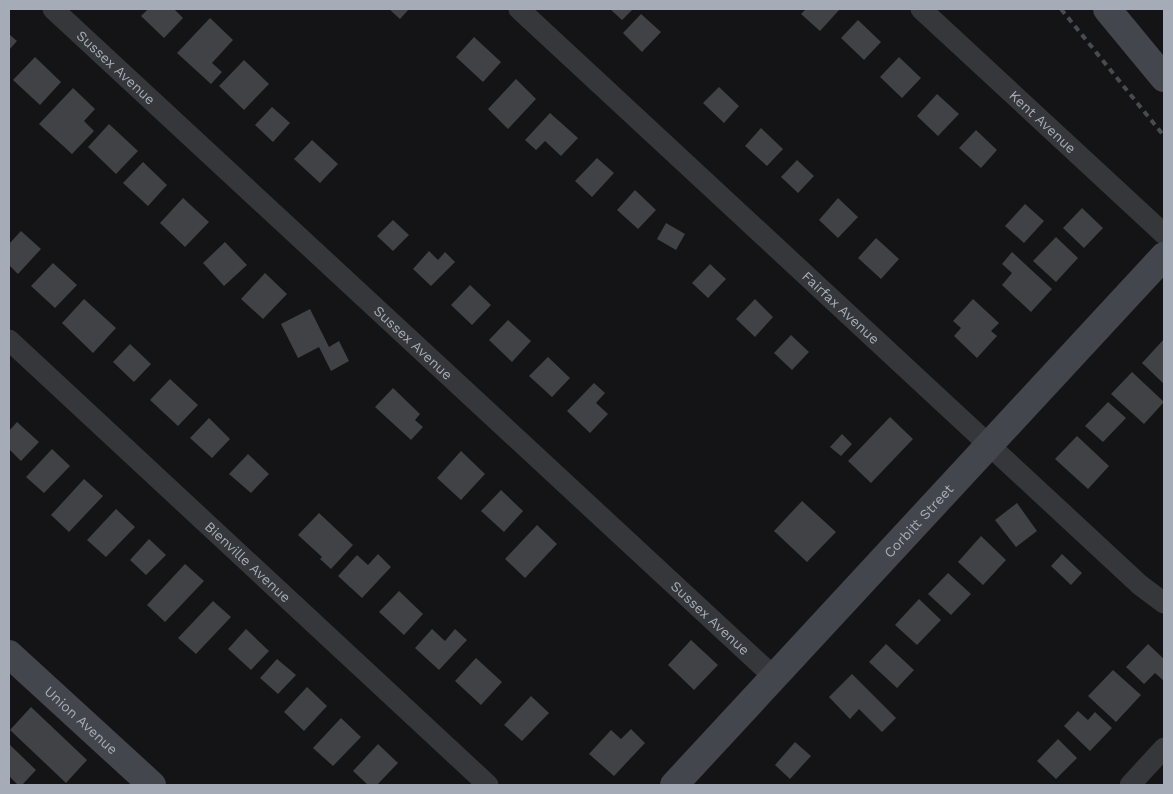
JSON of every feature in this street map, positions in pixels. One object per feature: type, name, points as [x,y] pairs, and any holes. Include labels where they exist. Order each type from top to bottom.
[{"type":"street","name":"Sussex Avenue","points":[[54,9],[774,677]]},
{"type":"street","name":"Fairfax Avenue","points":[[519,9],[1140,585],[1164,603]]},
{"type":"street","name":"Kent Avenue","points":[[921,9],[1164,234]]},
{"type":"street","points":[[1107,9],[1164,78]]},
{"type":"street","name":"Corbitt Street","points":[[674,785],[1164,256]]},
{"type":"street","name":"Bienville Avenue","points":[[9,340],[488,785]]},
{"type":"street","name":"Union Avenue","points":[[9,655],[152,785]]},
{"type":"street","points":[[1130,785],[1164,748]]},
{"type":"building","points":[[148,9],[174,9],[183,18],[164,38],[141,16]]},
{"type":"building","points":[[389,9],[409,9],[400,19]]},
{"type":"building","points":[[610,9],[633,9],[622,20]]},
{"type":"building","points":[[806,9],[840,9],[820,31],[801,14]]},
{"type":"building","points":[[641,14],[661,32],[642,52],[623,33]]},
{"type":"building","points":[[210,18],[233,40],[212,63],[222,72],[211,84],[177,53]]},
{"type":"building","points":[[858,20],[881,42],[864,60],[841,38]]},
{"type":"building","points":[[9,34],[17,41],[9,50]]},
{"type":"building","points":[[474,37],[501,62],[483,82],[456,57]]},
{"type":"building","points":[[35,57],[61,82],[40,105],[13,80]]},
{"type":"building","points":[[899,57],[921,78],[902,98],[880,77]]},
{"type":"building","points":[[244,60],[269,84],[244,110],[219,86]]},
{"type":"building","points":[[516,79],[536,99],[508,129],[488,109]]},
{"type":"building","points":[[719,87],[739,106],[724,123],[703,103]]},
{"type":"building","points":[[73,88],[95,109],[84,121],[94,131],[72,154],[39,124]]},
{"type":"building","points":[[937,94],[959,114],[938,136],[917,116]]},
{"type":"building","points":[[272,107],[290,123],[273,142],[255,125]]},
{"type":"building","points":[[550,113],[578,138],[561,156],[545,141],[536,150],[525,140]]},
{"type":"building","points":[[109,124],[138,151],[116,174],[88,147]]},
{"type":"building","points":[[761,128],[783,149],[767,166],[745,146]]},
{"type":"building","points":[[976,130],[997,150],[981,168],[959,148]]},
{"type":"building","points":[[312,140],[338,164],[320,183],[294,159]]},
{"type":"building","points":[[597,158],[614,173],[592,197],[575,181]]},
{"type":"building","points":[[797,160],[814,176],[798,193],[781,177]]},
{"type":"building","points":[[143,162],[167,185],[148,206],[123,183]]},
{"type":"building","points":[[635,190],[656,210],[638,229],[617,210]]},
{"type":"building","points":[[183,198],[209,222],[185,247],[160,223]]},
{"type":"building","points":[[838,198],[858,217],[838,238],[819,220]]},
{"type":"building","points":[[1025,204],[1044,221],[1024,243],[1005,226]]},
{"type":"building","points":[[1082,208],[1103,228],[1084,248],[1063,228]]},
{"type":"building","points":[[393,220],[409,235],[393,251],[377,236]]},
{"type":"building","points":[[666,223],[685,234],[676,250],[657,239]]},
{"type":"building","points":[[21,231],[41,249],[18,274],[9,265],[9,244]]},
{"type":"building","points":[[1056,237],[1078,258],[1056,282],[1033,261]]},
{"type":"building","points":[[876,238],[899,259],[881,279],[858,258]]},
{"type":"building","points":[[225,242],[247,265],[224,286],[203,263]]},
{"type":"building","points":[[429,251],[438,260],[445,252],[455,262],[431,286],[413,269]]},
{"type":"building","points":[[1012,252],[1052,289],[1031,312],[1002,285],[1012,273],[1002,264]]},
{"type":"building","points":[[53,263],[77,285],[55,308],[31,286]]},
{"type":"building","points":[[710,264],[726,279],[708,298],[692,283]]},
{"type":"building","points":[[265,273],[287,294],[263,319],[241,299]]},
{"type":"building","points":[[470,285],[491,305],[472,325],[451,305]]},
{"type":"building","points":[[84,299],[116,328],[93,353],[62,323]]},
{"type":"building","points":[[755,299],[773,317],[755,337],[736,319]]},
{"type":"building","points":[[973,299],[999,323],[991,331],[997,336],[977,358],[954,336],[961,328],[953,321]]},
{"type":"building","points":[[310,309],[329,347],[339,341],[349,361],[331,371],[319,347],[298,358],[281,324]]},
{"type":"building","points":[[508,320],[531,341],[512,362],[489,340]]},
{"type":"building","points":[[791,335],[809,352],[792,370],[774,353]]},
{"type":"building","points":[[1164,339],[1164,384],[1142,363]]},
{"type":"building","points":[[130,344],[151,364],[134,382],[113,362]]},
{"type":"building","points":[[548,357],[570,378],[552,397],[529,376]]},
{"type":"building","points":[[1132,372],[1164,402],[1144,424],[1111,394]]},
{"type":"building","points":[[170,379],[198,405],[178,426],[150,400]]},
{"type":"building","points":[[594,383],[605,393],[596,403],[608,414],[590,433],[567,411]]},
{"type":"building","points":[[393,388],[420,414],[415,420],[423,427],[411,440],[375,407]]},
{"type":"building","points":[[1108,402],[1126,418],[1103,442],[1085,426]]},
{"type":"building","points":[[890,417],[913,439],[871,483],[848,461]]},
{"type":"building","points":[[209,418],[230,439],[212,458],[190,438]]},
{"type":"building","points":[[17,422],[39,442],[21,461],[9,449],[9,431]]},
{"type":"building","points":[[842,434],[852,444],[841,456],[830,447]]},
{"type":"building","points":[[1077,436],[1109,466],[1088,489],[1055,459]]},
{"type":"building","points":[[52,449],[70,466],[44,493],[26,477]]},
{"type":"building","points":[[461,451],[485,474],[461,500],[437,478]]},
{"type":"building","points":[[248,454],[269,474],[251,493],[229,474]]},
{"type":"building","points":[[84,479],[103,496],[69,532],[51,515]]},
{"type":"building","points":[[501,490],[523,511],[504,532],[481,511]]},
{"type":"building","points":[[802,501],[836,532],[807,562],[774,531]]},
{"type":"building","points":[[1017,503],[1037,531],[1016,547],[995,520]]},
{"type":"building","points":[[116,509],[135,527],[106,557],[87,540]]},
{"type":"building","points":[[319,513],[353,545],[331,569],[320,559],[322,557],[298,535]]},
{"type":"building","points":[[537,525],[557,544],[525,578],[505,559]]},
{"type":"building","points":[[981,536],[1006,560],[983,585],[958,562]]},
{"type":"building","points":[[149,539],[166,555],[146,575],[130,560]]},
{"type":"building","points":[[378,554],[391,567],[362,598],[338,576],[357,555],[368,565]]},
{"type":"building","points":[[1062,554],[1082,573],[1071,585],[1051,566]]},
{"type":"building","points":[[185,564],[204,581],[165,622],[147,605]]},
{"type":"building","points":[[948,573],[971,594],[951,615],[928,594]]},
{"type":"building","points":[[399,591],[423,614],[404,635],[379,612]]},
{"type":"building","points":[[919,599],[941,620],[917,645],[895,625]]},
{"type":"building","points":[[213,601],[231,617],[196,654],[178,638]]},
{"type":"building","points":[[246,629],[269,651],[251,670],[228,649]]},
{"type":"building","points":[[432,629],[445,641],[455,629],[467,640],[439,670],[415,648]]},
{"type":"building","points":[[691,640],[718,665],[694,690],[668,665]]},
{"type":"building","points":[[886,644],[914,670],[897,688],[869,662]]},
{"type":"building","points":[[1148,644],[1164,659],[1164,681],[1155,673],[1144,684],[1126,667]]},
{"type":"building","points":[[476,658],[502,682],[481,705],[455,681]]},
{"type":"building","points":[[277,659],[296,675],[278,694],[260,678]]},
{"type":"building","points":[[1113,670],[1141,695],[1116,722],[1088,696]]},
{"type":"building","points":[[852,674],[896,718],[882,732],[859,709],[850,719],[829,697]]},
{"type":"building","points":[[307,687],[327,706],[304,731],[284,712]]},
{"type":"building","points":[[531,696],[549,713],[522,741],[504,725]]},
{"type":"building","points":[[31,707],[87,760],[66,783],[10,730]]},
{"type":"building","points":[[1078,711],[1088,720],[1095,712],[1112,728],[1090,751],[1064,726]]},
{"type":"building","points":[[341,718],[361,737],[333,766],[313,748]]},
{"type":"building","points":[[631,729],[645,743],[614,776],[589,754],[611,730],[621,739]]},
{"type":"building","points":[[1058,739],[1077,758],[1056,779],[1037,761]]},
{"type":"building","points":[[795,742],[811,756],[790,779],[775,765]]},
{"type":"building","points":[[9,744],[36,770],[22,785],[18,785],[9,776]]},
{"type":"building","points":[[378,744],[398,763],[377,785],[368,785],[353,771]]},
{"type":"railway","points":[[1061,9],[1164,136]]}]
